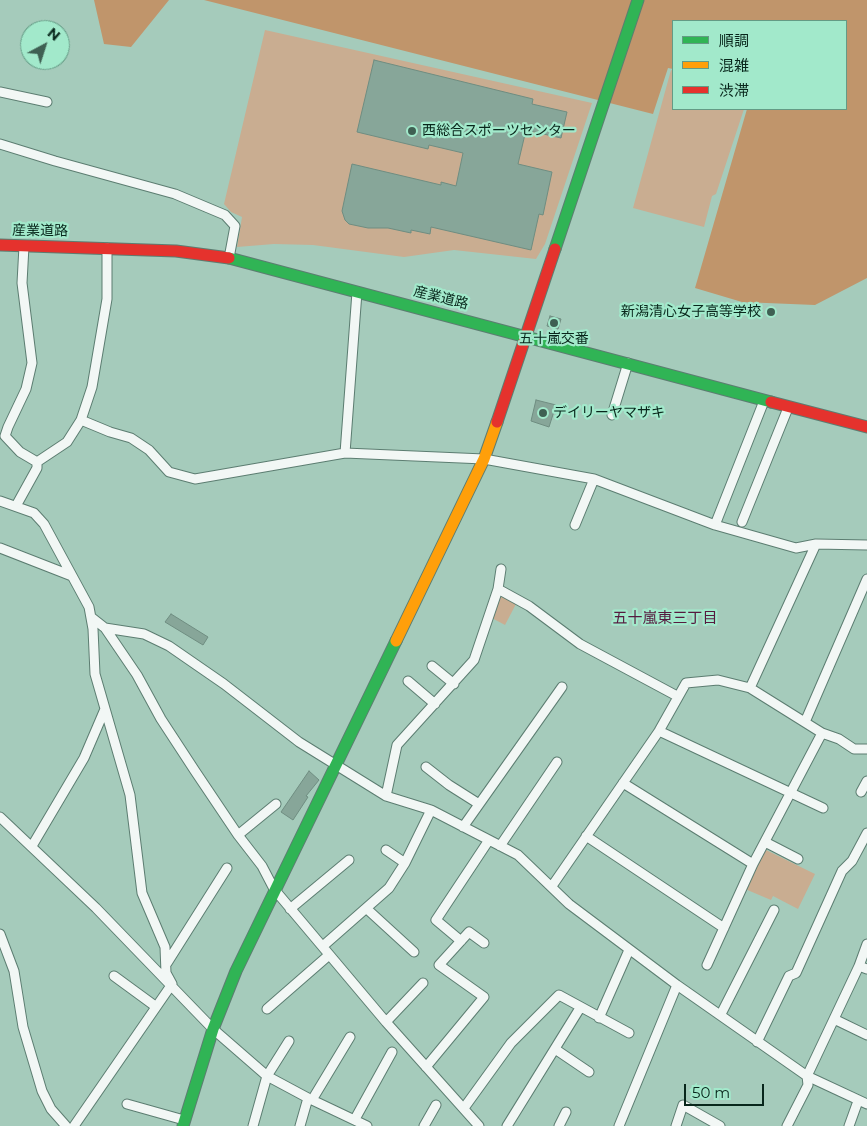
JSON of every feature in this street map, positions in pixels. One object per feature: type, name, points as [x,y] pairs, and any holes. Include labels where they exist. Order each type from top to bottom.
[{"type":"street","points":[[127,1104],[183,1123],[213,1029],[236,971],[274,889],[285,873],[484,459],[638,0]]},
{"type":"street","points":[[0,92],[47,102]]},
{"type":"street","points":[[0,144],[55,162],[175,194],[225,215],[235,226],[229,258]]},
{"type":"street","name":"産業道路","points":[[0,246],[176,251],[229,258],[525,335],[788,408],[867,427]]},
{"type":"street","points":[[24,246],[22,283],[32,363],[26,389],[5,436],[20,452],[37,462]]},
{"type":"street","points":[[37,462],[67,442],[81,420],[92,387],[105,309],[107,248]]},
{"type":"street","points":[[345,453],[357,292]]},
{"type":"street","points":[[612,414],[628,363]]},
{"type":"street","points":[[714,525],[764,400]]},
{"type":"street","points":[[742,522],[788,408]]},
{"type":"street","points":[[81,420],[110,432],[132,438],[149,450],[169,472],[195,480],[345,453],[484,459],[594,479],[714,525],[796,548],[816,544],[867,545]]},
{"type":"street","points":[[16,506],[37,468],[37,462]]},
{"type":"street","points":[[574,525],[594,479]]},
{"type":"street","points":[[0,501],[34,513],[44,524],[86,601],[91,617],[95,674],[130,795],[142,893],[165,947],[166,973],[172,984]]},
{"type":"street","points":[[750,688],[816,544]]},
{"type":"street","points":[[0,548],[72,576]]},
{"type":"street","points":[[386,796],[397,745],[474,660],[498,589],[501,569]]},
{"type":"street","points":[[805,722],[867,579]]},
{"type":"street","points":[[498,589],[529,606],[580,644],[677,696]]},
{"type":"street","points":[[91,617],[105,628],[138,675],[166,726],[238,835],[262,866],[274,889],[386,1022],[479,1126]]},
{"type":"street","points":[[105,628],[144,634],[169,646],[224,684],[300,742],[386,796],[431,810],[518,855],[569,904],[677,985],[807,1076],[867,1104]]},
{"type":"street","points":[[432,666],[454,684]]},
{"type":"street","points":[[552,886],[660,731],[677,696],[686,683],[718,680],[750,688],[822,733],[839,739],[854,749],[867,749]]},
{"type":"street","points":[[408,681],[435,704]]},
{"type":"street","points":[[463,827],[562,687]]},
{"type":"street","points":[[32,846],[80,766],[105,710]]},
{"type":"street","points":[[660,731],[824,808]]},
{"type":"street","points":[[707,965],[753,864],[822,733]]},
{"type":"street","points":[[500,846],[557,762]]},
{"type":"street","points":[[426,767],[449,785],[479,804]]},
{"type":"street","points":[[861,792],[867,781]]},
{"type":"street","points":[[623,783],[753,864]]},
{"type":"street","points":[[238,835],[276,804]]},
{"type":"street","points":[[323,946],[389,888],[405,863],[431,810]]},
{"type":"street","points":[[0,817],[96,908],[134,950],[172,984],[213,1029],[267,1076],[367,1126]]},
{"type":"street","points":[[757,1042],[789,976],[796,974],[842,871],[852,861],[867,833]]},
{"type":"street","points":[[586,836],[724,928]]},
{"type":"street","points":[[462,941],[436,920],[489,840]]},
{"type":"street","points":[[765,842],[798,859]]},
{"type":"street","points":[[386,850],[405,863]]},
{"type":"street","points":[[290,909],[349,860]]},
{"type":"street","points":[[167,963],[227,868]]},
{"type":"street","points":[[367,909],[414,952]]},
{"type":"street","points":[[721,1014],[774,910]]},
{"type":"street","points":[[426,1067],[484,998],[439,965],[469,932],[484,943]]},
{"type":"street","points":[[0,934],[14,971],[23,1027],[42,1090],[51,1109],[66,1126]]},
{"type":"street","points":[[787,1126],[808,1085],[807,1076],[863,968],[867,944]]},
{"type":"street","points":[[599,1018],[629,950]]},
{"type":"street","points":[[267,1009],[329,955]]},
{"type":"street","points":[[114,976],[155,1006]]},
{"type":"street","points":[[386,1022],[423,983]]},
{"type":"street","points":[[74,1126],[172,984]]},
{"type":"street","points":[[619,1126],[677,985]]},
{"type":"street","points":[[464,1108],[511,1043],[559,995],[629,1033]]},
{"type":"street","points":[[507,1126],[580,1008]]},
{"type":"street","points":[[836,1020],[867,1035]]},
{"type":"street","points":[[300,1126],[310,1099],[350,1037]]},
{"type":"street","points":[[253,1126],[267,1076],[288,1041]]},
{"type":"street","points":[[555,1049],[589,1072]]},
{"type":"street","points":[[355,1119],[392,1052]]},
{"type":"street","points":[[849,1126],[858,1100]]},
{"type":"street","points":[[424,1126],[436,1105]]},
{"type":"street","points":[[676,1126],[683,1105],[720,1126]]},
{"type":"street","points":[[559,1126],[566,1112]]},
{"type":"shaded area","points":[[94,0],[169,0],[131,47],[104,44]]},
{"type":"shaded area","points":[[204,0],[867,0],[867,278],[815,305],[742,302],[695,288],[747,110],[847,110],[847,20],[672,20],[672,69],[668,68],[653,114]]},
{"type":"shaded area","name":"西総合スポーツセンター","points":[[265,30],[592,103],[545,244],[536,259],[454,250],[404,257],[313,245],[274,244],[237,247],[242,217],[231,212],[224,204]]},
{"type":"shaded area","points":[[671,70],[672,110],[744,110],[716,194],[712,196],[704,227],[633,208]]},
{"type":"shaded area","points":[[501,595],[516,604],[505,625],[490,617],[496,599]]},
{"type":"shaded area","points":[[766,850],[815,874],[798,909],[773,896],[771,900],[745,889]]},
{"type":"building","points":[[374,60],[533,99],[532,104],[567,112],[561,138],[526,130],[518,164],[552,172],[543,215],[539,214],[531,250],[431,227],[430,234],[411,230],[411,233],[388,228],[368,228],[349,224],[345,220],[342,211],[352,164],[441,185],[441,182],[456,186],[463,153],[429,145],[428,149],[357,132]]},
{"type":"building","name":"五十嵐交番","points":[[550,316],[561,319],[558,329],[547,326]]},
{"type":"building","name":"デイリーヤマザキ","points":[[536,400],[556,405],[549,427],[531,421]]},
{"type":"building","points":[[171,614],[208,637],[203,645],[165,622]]},
{"type":"building","points":[[309,771],[319,780],[306,796],[308,797],[293,820],[281,812]]},
{"type":"traffic: fast","points":[[555,249],[638,0]]},
{"type":"traffic: fast","points":[[229,258],[771,402]]},
{"type":"traffic: fast","points":[[183,1126],[213,1029],[236,971],[396,641]]},
{"type":"traffic: slow","points":[[396,641],[484,459],[497,422]]},
{"type":"traffic: jam","points":[[0,245],[176,251],[229,258]]},
{"type":"traffic: jam","points":[[497,422],[555,249]]},
{"type":"traffic: jam","points":[[771,402],[867,427]]},
{"type":"place","name":"西総合スポーツセンター","points":[[412,131]]},
{"type":"place","name":"新潟清心女子高等学校","points":[[771,312]]},
{"type":"place","name":"五十嵐交番","points":[[554,323]]},
{"type":"place","name":"デイリーヤマザキ","points":[[543,413]]},
{"type":"district","name":"五十嵐東三丁目","points":[[665,619]]}]
